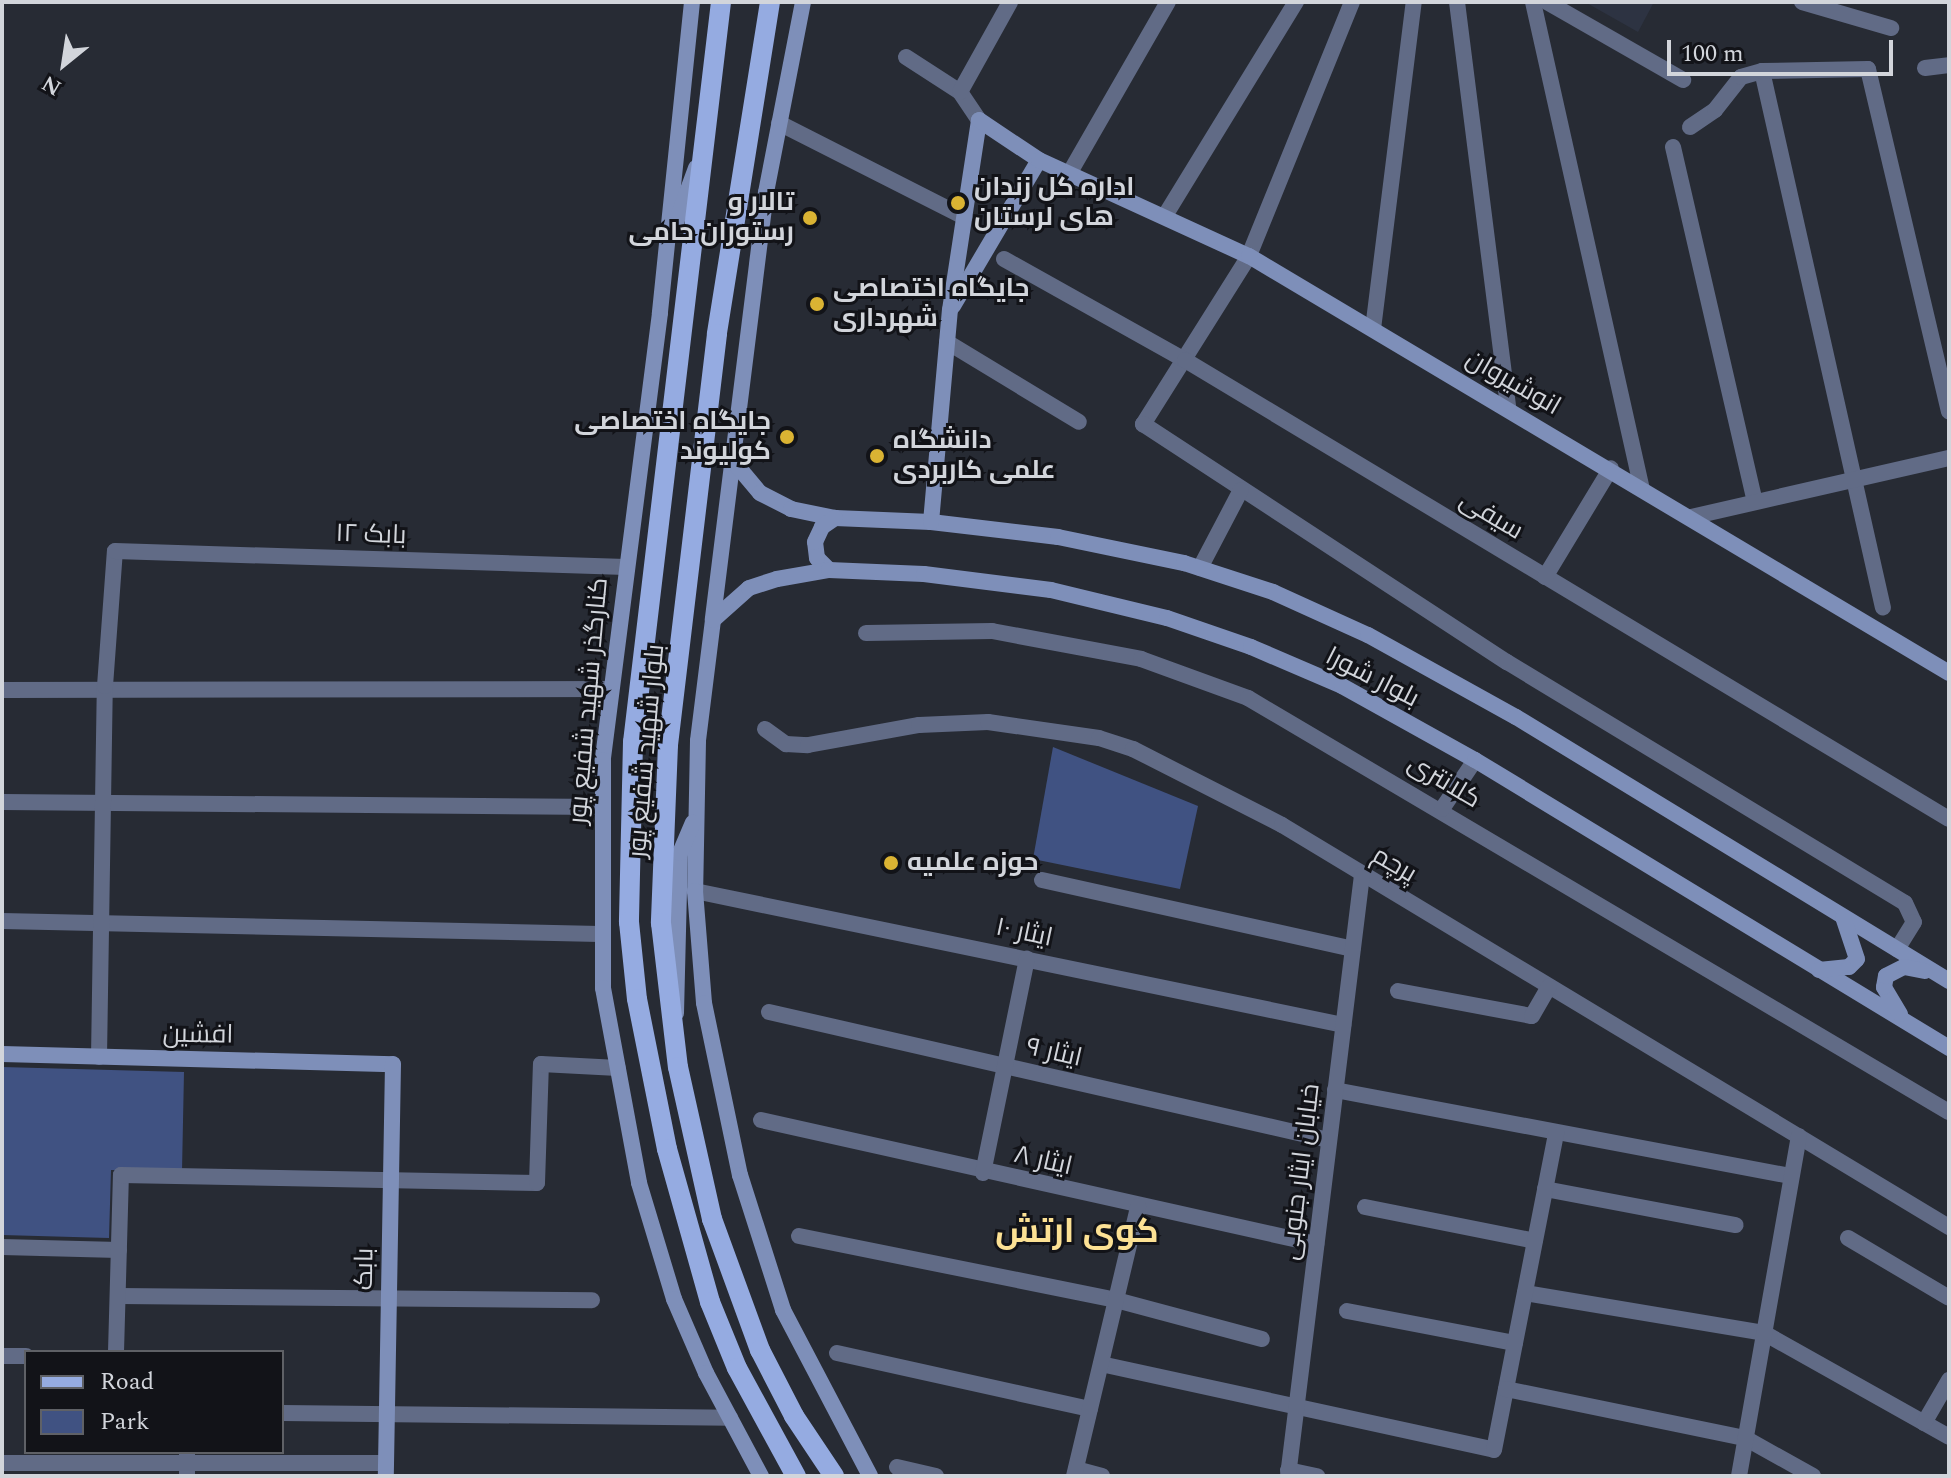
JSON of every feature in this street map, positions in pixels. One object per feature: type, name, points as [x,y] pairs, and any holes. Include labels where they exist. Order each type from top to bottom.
[{"type":"main road","name":"کنارگذر شهید شفیع پور","points":[[692,2],[666,249],[611,689],[601,807],[600,934],[603,988],[639,1183],[674,1299],[761,1476]]},
{"type":"main road","name":"بلوار شهید شفیع پور","points":[[721,2],[633,742],[629,922],[637,999],[667,1149],[710,1302],[741,1376],[796,1476]]},
{"type":"main road","name":"بلوار شهید شفیع پور","points":[[770,2],[717,334],[668,745],[661,923],[673,1035],[691,1139],[733,1284],[788,1405],[834,1476]]},
{"type":"main road","points":[[803,2],[779,123],[698,741],[695,891],[704,1003],[740,1175],[783,1310],[870,1476]]},
{"type":"main road","points":[[931,522],[950,310],[979,120]]},
{"type":"main road","name":"انوشیروان","points":[[979,120],[1039,160],[1166,214],[1249,256],[1611,468],[1949,673]]},
{"type":"main road","points":[[666,249],[703,148]]},
{"type":"main road","points":[[950,310],[1039,160]]},
{"type":"main road","name":"بلوار شورا","points":[[734,462],[760,493],[791,509],[835,518],[931,522],[1058,537],[1200,568],[1273,592],[1368,635],[1516,717],[1945,979]]},
{"type":"main road","points":[[829,570],[817,558],[815,542],[822,527],[835,518]]},
{"type":"main road","name":"بلوار شورا","points":[[713,620],[749,588],[829,570],[924,574],[1051,590],[1167,618],[1342,686],[1475,760],[1949,1048]]},
{"type":"main road","points":[[673,1035],[680,987],[680,853],[697,815]]},
{"type":"main road","points":[[1819,970],[1849,967],[1857,959],[1843,916]]},
{"type":"main road","points":[[1905,1022],[1888,999],[1886,976],[1904,967],[1945,979]]},
{"type":"main road","name":"افشین","points":[[2,1054],[393,1064]]},
{"type":"main road","name":"بابک","points":[[386,1470],[393,1064]]},
{"type":"street","points":[[960,92],[1010,2]]},
{"type":"street","points":[[1069,174],[1168,2]]},
{"type":"street","points":[[1166,214],[1296,2]]},
{"type":"street","points":[[1352,2],[1249,256],[1143,424],[1520,670],[1905,903],[1914,922],[1897,949]]},
{"type":"street","points":[[1373,329],[1414,2]]},
{"type":"street","points":[[1457,2],[1508,407]]},
{"type":"street","points":[[1533,2],[1641,486]]},
{"type":"street","points":[[1547,2],[1683,80]]},
{"type":"street","points":[[1802,2],[1891,28]]},
{"type":"street","points":[[906,57],[960,92],[979,120]]},
{"type":"street","points":[[1925,68],[1949,65]]},
{"type":"street","points":[[1690,127],[1715,110],[1741,77],[1762,71],[1868,69],[1949,412]]},
{"type":"street","points":[[1762,71],[1857,478],[1883,608]]},
{"type":"street","points":[[779,123],[964,217]]},
{"type":"street","points":[[1673,147],[1754,499]]},
{"type":"street","name":"سیفی","points":[[1004,259],[1185,360],[1949,819]]},
{"type":"street","points":[[947,342],[1079,422]]},
{"type":"street","points":[[1691,517],[1754,499],[1949,458]]},
{"type":"street","points":[[1545,577],[1611,468]]},
{"type":"street","points":[[1200,568],[1241,490]]},
{"type":"street","name":"بابک ۱۲","points":[[105,686],[115,551],[626,567]]},
{"type":"street","name":"کلانتری","points":[[866,633],[992,631],[1141,659],[1248,698],[1442,809],[1949,1112]]},
{"type":"street","points":[[99,1057],[105,686]]},
{"type":"street","points":[[2,690],[105,686],[611,689]]},
{"type":"street","name":"پرچم","points":[[765,729],[786,744],[808,745],[919,725],[988,722],[1099,738],[1181,771],[1549,986],[1949,1227]]},
{"type":"street","points":[[1442,809],[1475,760]]},
{"type":"street","points":[[2,802],[601,807]]},
{"type":"street","name":"خیابان ایثار جنوبی","points":[[1288,1473],[1362,875]]},
{"type":"street","points":[[1042,880],[1352,949]]},
{"type":"street","name":"ایثار ۱۰","points":[[695,891],[1343,1025]]},
{"type":"street","points":[[2,921],[600,934]]},
{"type":"street","points":[[983,1173],[1027,958]]},
{"type":"street","points":[[1398,991],[1532,1016],[1549,986]]},
{"type":"street","name":"ایثار ۹","points":[[769,1012],[1329,1140]]},
{"type":"street","points":[[116,1350],[121,1175],[537,1183],[541,1064],[618,1068]]},
{"type":"street","points":[[1335,1090],[1791,1176]]},
{"type":"street","name":"ایثار ۸","points":[[761,1120],[983,1173],[1316,1244]]},
{"type":"street","points":[[1101,1364],[1296,1404],[1494,1450],[1556,1133]]},
{"type":"street","points":[[1739,1476],[1799,1136]]},
{"type":"street","points":[[1545,1189],[1736,1225]]},
{"type":"street","points":[[1102,1476],[1075,1473],[1138,1207]]},
{"type":"street","points":[[1365,1207],[1535,1241]]},
{"type":"street","points":[[799,1236],[1116,1300],[1262,1339]]},
{"type":"street","points":[[1848,1238],[1949,1298]]},
{"type":"street","points":[[2,1247],[119,1250]]},
{"type":"street","points":[[1525,1293],[1764,1333],[1949,1437]]},
{"type":"street","points":[[119,1296],[592,1300]]},
{"type":"street","points":[[1347,1311],[1515,1343]]},
{"type":"street","points":[[837,1353],[1090,1409]]},
{"type":"street","points":[[2,1356],[24,1356]]},
{"type":"street","points":[[1924,1423],[1949,1380]]},
{"type":"street","points":[[1506,1389],[1745,1438],[1813,1476]]},
{"type":"street","points":[[284,1413],[730,1418]]},
{"type":"street","points":[[2,1463],[116,1457],[187,1464],[386,1470]]},
{"type":"street","points":[[897,1467],[936,1476]]},
{"type":"street","points":[[1288,1473],[1317,1476]]},
{"type":"shaded area","points":[[1585,2],[1654,2],[1638,32]]},
{"type":"green space","points":[[1053,747],[1198,806],[1180,889],[1033,859]]},
{"type":"green space","points":[[2,1067],[184,1072],[182,1171],[111,1170],[109,1238],[2,1235]]},
{"type":"place","name":"اداره کل زندان های لرستان","points":[[958,203]]},
{"type":"place","name":"تالار و رستوران حامی","points":[[810,218]]},
{"type":"place","name":"جایگاه اختصاصی شهرداری","points":[[817,304]]},
{"type":"place","name":"جایگاه اختصاصی کولیوند","points":[[787,437]]},
{"type":"place","name":"دانشگاه علمی کاربردی","points":[[877,456]]},
{"type":"place","name":"حوزه علمیه","points":[[891,863]]},
{"type":"district","name":"کوی ارتش","points":[[1077,1233]]}]
